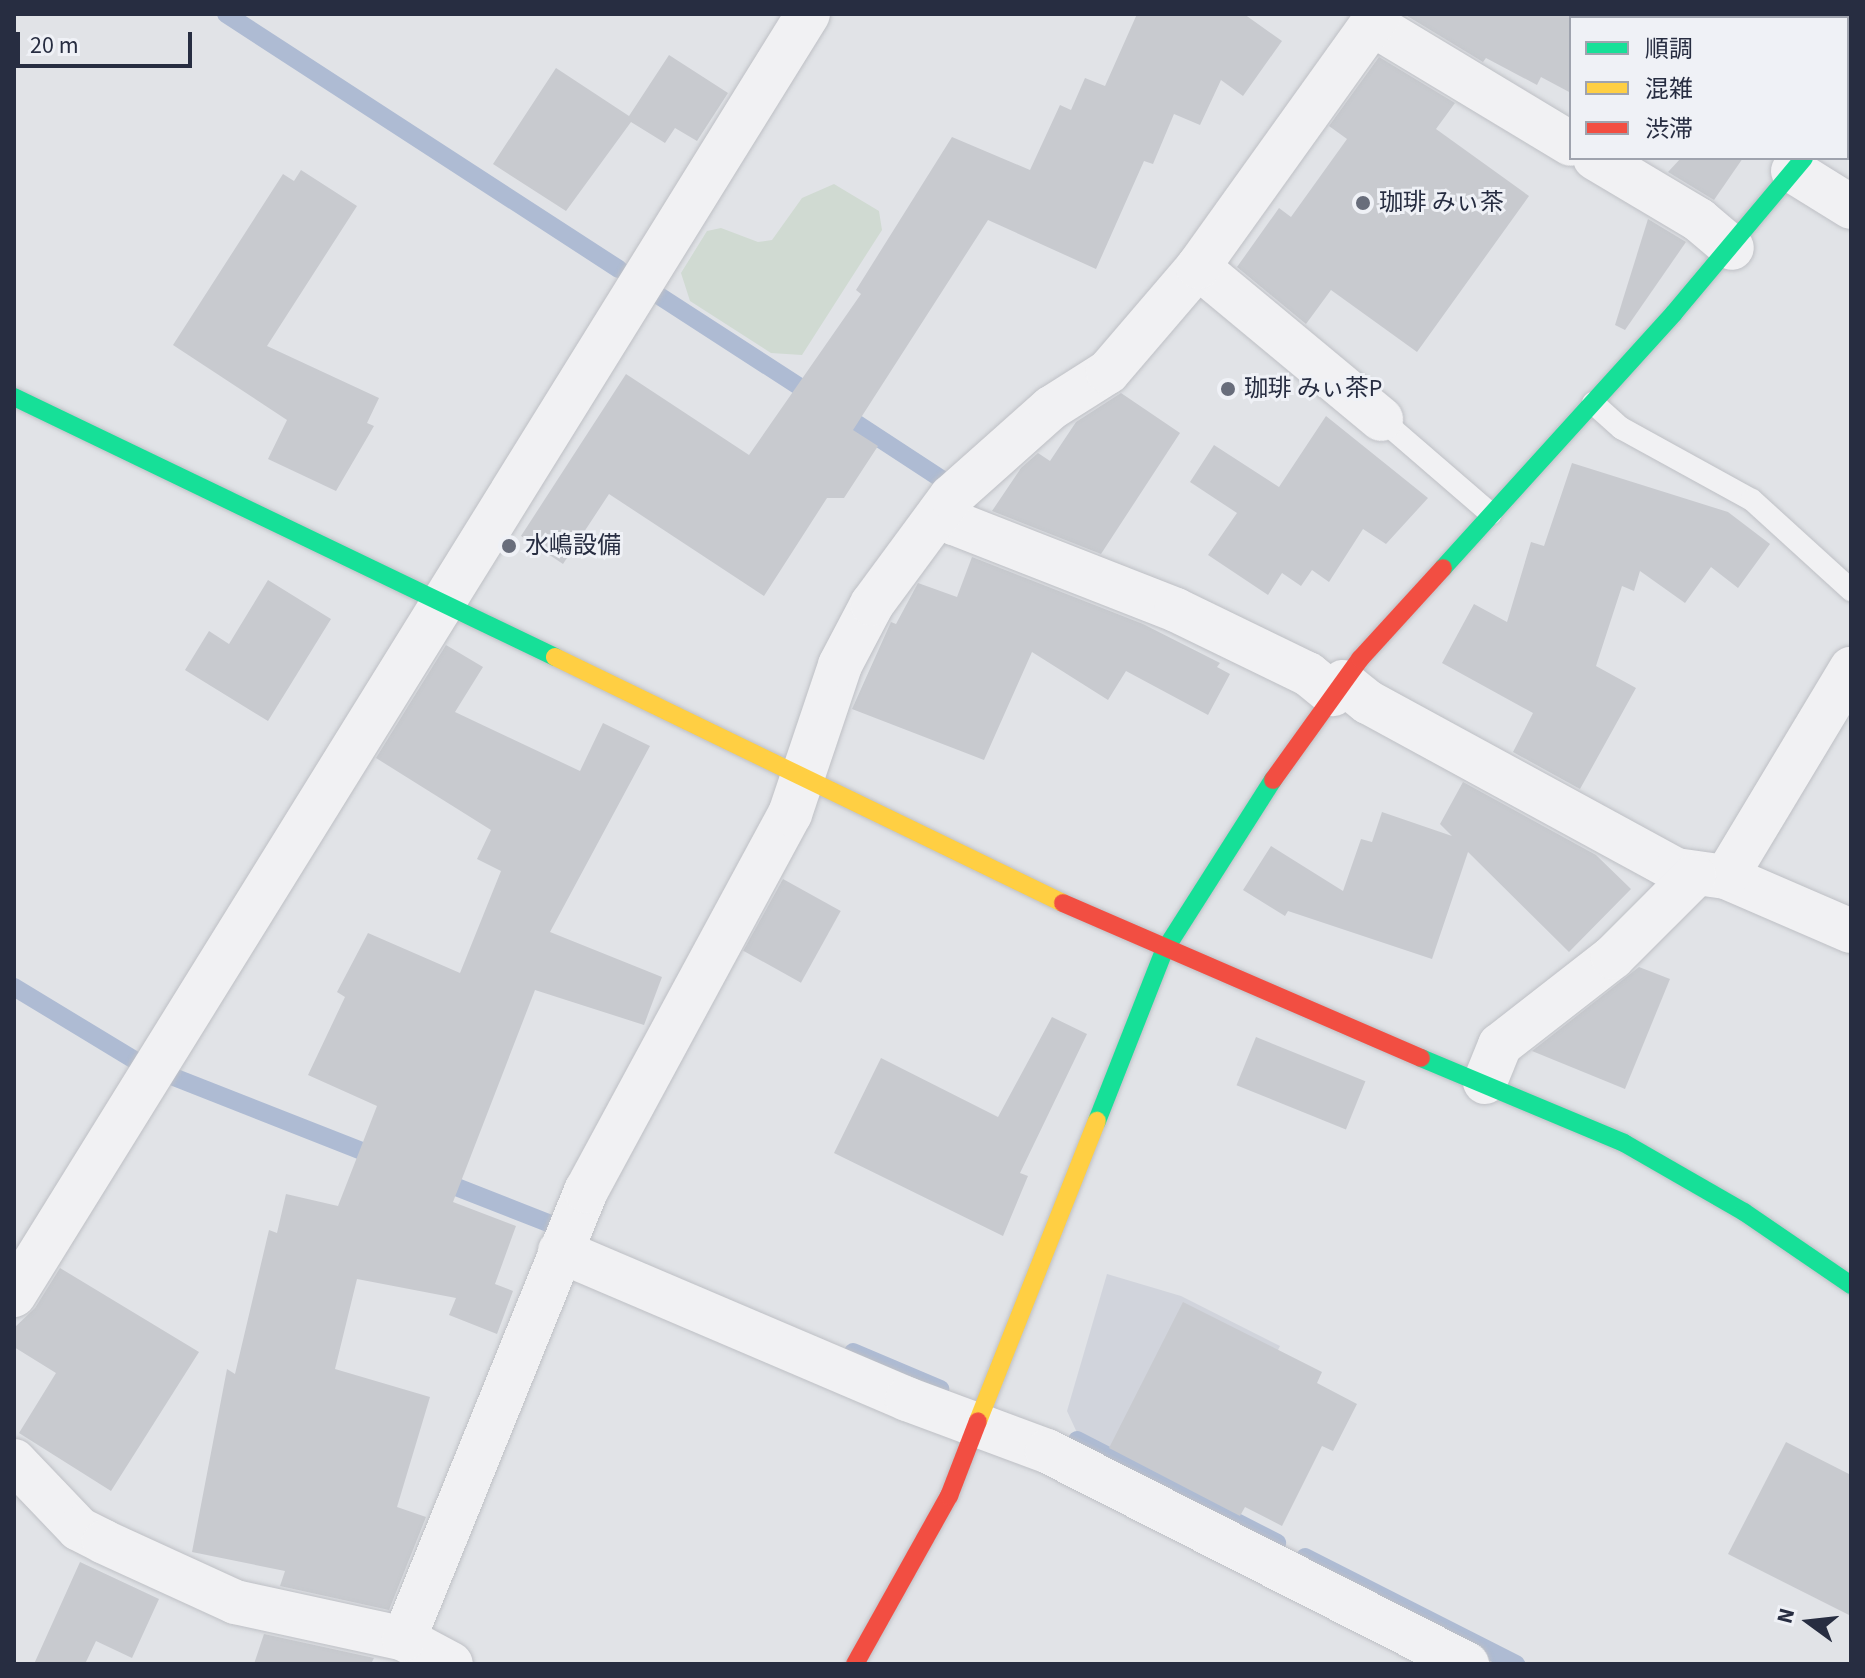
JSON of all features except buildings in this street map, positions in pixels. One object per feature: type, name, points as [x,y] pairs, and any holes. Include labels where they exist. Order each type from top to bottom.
[{"type":"street","points":[[14,1295],[441,601],[808,14]]},
{"type":"street","points":[[404,1639],[586,1191],[790,814],[840,665],[872,604],[941,511],[999,451],[1108,372],[1198,267],[1375,19],[1569,143]]},
{"type":"street","points":[[1598,160],[1699,220],[1732,248]]},
{"type":"street","points":[[855,1664],[921,1553],[977,1424],[1164,951],[1338,688],[1732,248],[1798,164],[1851,207]]},
{"type":"street","points":[[1198,267],[1381,419]]},
{"type":"street","points":[[14,397],[1164,951],[1485,1082],[1684,1176],[1851,1285]]},
{"type":"street","points":[[941,511],[954,523],[1153,599],[1368,702],[1710,876],[1851,931]]},
{"type":"street","points":[[1485,1082],[1500,1045],[1710,876],[1851,669]]},
{"type":"street","points":[[560,1251],[1047,1451],[1423,1654],[1467,1664]]},
{"type":"street","points":[[14,1461],[79,1529],[235,1602],[404,1639],[451,1664]]},
{"type":"lane","points":[[1593,403],[1621,428],[1752,500],[1851,590]]},
{"type":"lane","points":[[1381,419],[1491,514]]},
{"type":"shaded area","points":[[834,184],[879,211],[882,230],[802,355],[771,353],[690,301],[681,273],[707,231],[721,228],[758,242],[772,240],[802,198]]},
{"type":"shaded area","points":[[1107,1274],[1181,1296],[1280,1346],[1203,1500],[1079,1437],[1067,1411]]},
{"type":"waterway","points":[[226,14],[618,269]]},
{"type":"waterway","points":[[647,288],[817,398]]},
{"type":"waterway","points":[[839,412],[940,478]]},
{"type":"waterway","points":[[14,987],[141,1064]]},
{"type":"waterway","points":[[161,1072],[382,1159]]},
{"type":"waterway","points":[[436,1179],[556,1226]]},
{"type":"waterway","points":[[853,1352],[940,1389]]},
{"type":"waterway","points":[[1077,1440],[1277,1543]]},
{"type":"waterway","points":[[1305,1557],[1516,1664]]},
{"type":"traffic: fast","points":[[1443,568],[1674,313],[1802,160]]},
{"type":"traffic: fast","points":[[14,397],[555,657]]},
{"type":"traffic: fast","points":[[1097,1121],[1164,951],[1273,780]]},
{"type":"traffic: fast","points":[[1421,1058],[1624,1143],[1744,1212],[1851,1285]]},
{"type":"traffic: slow","points":[[555,657],[1063,903]]},
{"type":"traffic: slow","points":[[978,1421],[1097,1121]]},
{"type":"traffic: jam","points":[[1273,780],[1360,659],[1443,568]]},
{"type":"traffic: jam","points":[[1063,903],[1421,1058]]},
{"type":"traffic: jam","points":[[855,1664],[949,1496],[978,1421]]},
{"type":"place","name":"珈琲 みぃ茶","points":[[1363,203]]},
{"type":"place","name":"珈琲 みぃ茶P","points":[[1228,389]]},
{"type":"place","name":"水嶋設備","points":[[509,546]]}]
